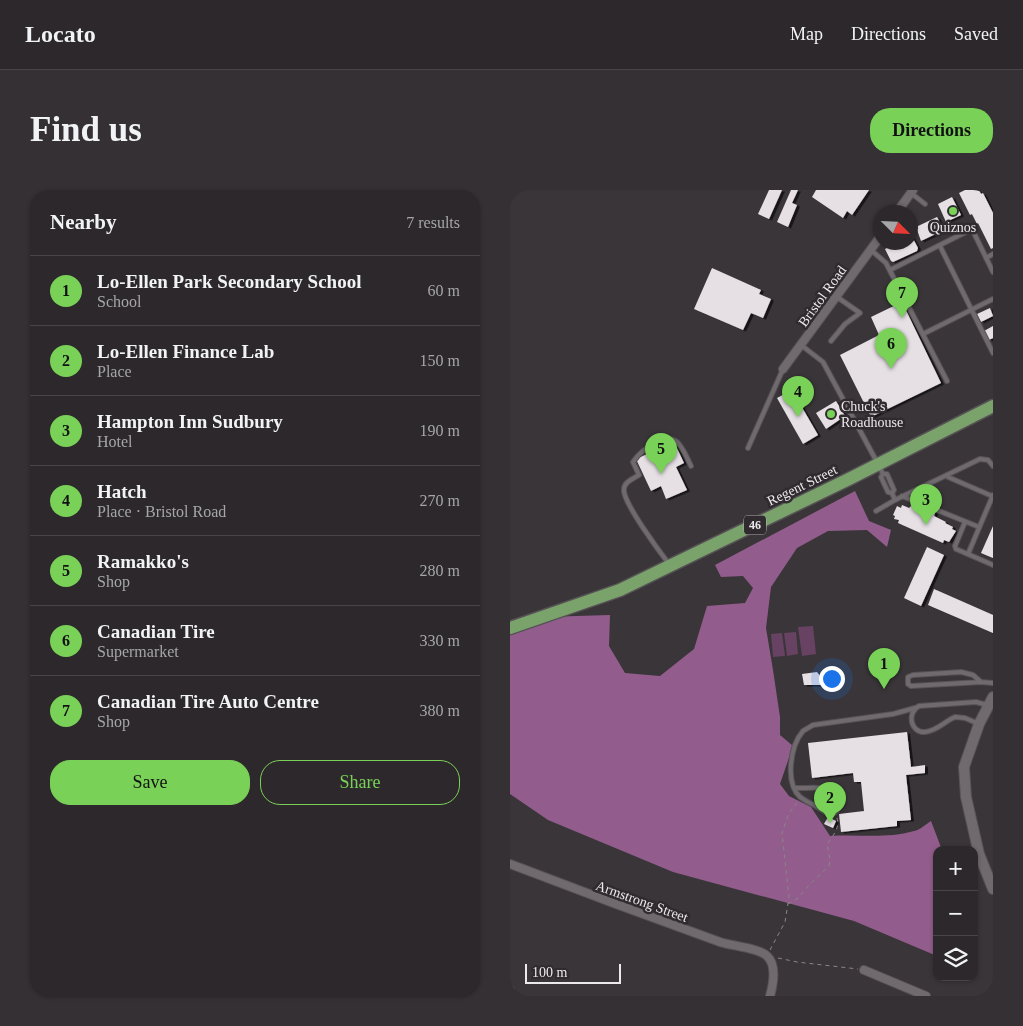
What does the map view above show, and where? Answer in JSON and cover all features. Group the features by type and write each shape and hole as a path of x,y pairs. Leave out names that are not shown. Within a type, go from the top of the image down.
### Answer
{"main road":[{"name":"Regent Street","path":"510,628 620,590 880,469 991,405"}],"street":[{"path":"902,205 912,192"},
{"name":"Bristol Road","path":"783,370 873,247"},
{"path":"991,701 979,724 964,767 966,797 979,854 993,889"},
{"name":"Armstrong Street","path":"510,865 626,909 732,946 756,950 767,956"},
{"path":"767,956 772,965 773,983 770,996"},
{"path":"864,970 926,996"},
{"path":"510,990 512,996"}],"lane":[{"path":"912,192 925,204"},
{"path":"890,270 972,229 993,272"},
{"path":"940,246 993,353"},
{"path":"871,250 886,263 947,382"},
{"path":"986,258 993,254"},
{"path":"831,341 845,324 860,313 837,297"},
{"path":"923,334 993,299"},
{"path":"801,345 823,362 880,469 888,492 892,493 895,500"},
{"path":"748,448 783,370"},
{"path":"670,566 646,532 627,498 624,488 628,481 639,476 633,462 639,453 664,438 671,438 681,445 691,466"},
{"path":"876,511 902,496 980,459 988,460 993,466"},
{"path":"948,474 948,477 993,496 968,554"},
{"path":"902,496 980,528"},
{"path":"965,522 955,546 956,549 993,565"},
{"path":"981,682 973,675 961,672 913,675 908,677 907,680 911,686 993,683"},
{"path":"794,788 821,788 833,791 838,796 840,804 835,813 823,811 800,796 794,788 790,777 797,740 804,731 813,725 893,714 926,705 991,701"},
{"path":"915,708 911,721 914,728 919,731 934,730 955,717 965,718 979,724"}],"path":[{"path":"800,796 789,813 782,834 789,898 785,922 767,956 797,962 864,970"},
{"path":"787,905 798,898 829,866 828,844 836,832 838,821 835,813"}],"shaded area":[{"path":"855,491 869,521 891,530 887,547 867,530 828,531 797,548 771,587 766,628 780,717 780,735 793,746 780,784 789,796 811,807 830,836 893,835 918,829 931,821 940,846 933,846 933,954 854,921 673,872 548,820 510,794 510,628 544,617 610,615 609,646 625,673 660,676 694,649 707,606 745,603 753,588 743,576 721,577 715,565"},
{"path":"813,626 816,654 802,656 798,627"},
{"path":"796,632 798,654 787,656 784,633"},
{"path":"782,633 785,656 773,657 771,634"}],"building":[{"path":"769,190 782,190 769,219 758,214"},
{"path":"791,190 798,190 792,203 797,205 788,227 777,222"},
{"path":"816,190 869,190 852,215 847,211 843,218 812,197"},
{"path":"965,190 979,190 981,194 983,193 993,213 993,248 991,249 978,223 972,214 970,215 959,193"},
{"path":"952,197 961,215 946,222 938,204"},
{"path":"937,217 944,230 921,241 918,226"},
{"path":"886,250 917,250 893,262"},
{"path":"712,268 761,290 759,294 771,299 763,318 751,313 743,330 694,309"},
{"path":"902,302 941,383 871,417 840,355 879,335 871,317"},
{"path":"990,308 993,316 981,322 977,314"},
{"path":"993,326 993,338 989,340 984,331"},
{"path":"792,390 818,435 803,444 777,398"},
{"name":"Chuck's Roadhouse","path":"836,401 845,416 826,429 816,413"},
{"path":"674,442 684,463 676,467 687,490 666,499 661,486 651,491 636,459"},
{"path":"929,501 938,505 934,516 946,522 956,531 949,542 944,540 943,543 898,523 899,520 894,519 895,516 893,515 897,506 901,508 902,505 909,508 911,506 924,512"},
{"path":"993,526 993,558 981,553"},
{"path":"927,547 944,555 921,606 904,598"},
{"path":"934,589 993,615 993,633 928,605"},
{"path":"817,672 820,676 821,685 804,685 802,674"},
{"path":"907,732 911,767 925,765 925,773 906,775 911,820 897,821 897,826 841,832 839,814 864,811 861,782 854,782 853,773 812,778 808,743"},
{"path":"828,817 836,821 833,828 824,824"}],"place":[{"name":"Quiznos","path":"953,211"},
{"name":"Canadian Tire Auto Centre","path":"902,318"},
{"name":"Canadian Tire","path":"891,369"},
{"name":"Chuck's Roadhouse","path":"831,414"},
{"name":"Hatch","path":"798,417"},
{"name":"Ramakko's","path":"661,474"},
{"name":"Hampton Inn Sudbury","path":"926,525"},
{"name":"Lo-Ellen Park Secondary School","path":"884,689"},
{"name":"Lo-Ellen Finance Lab","path":"830,823"}]}
